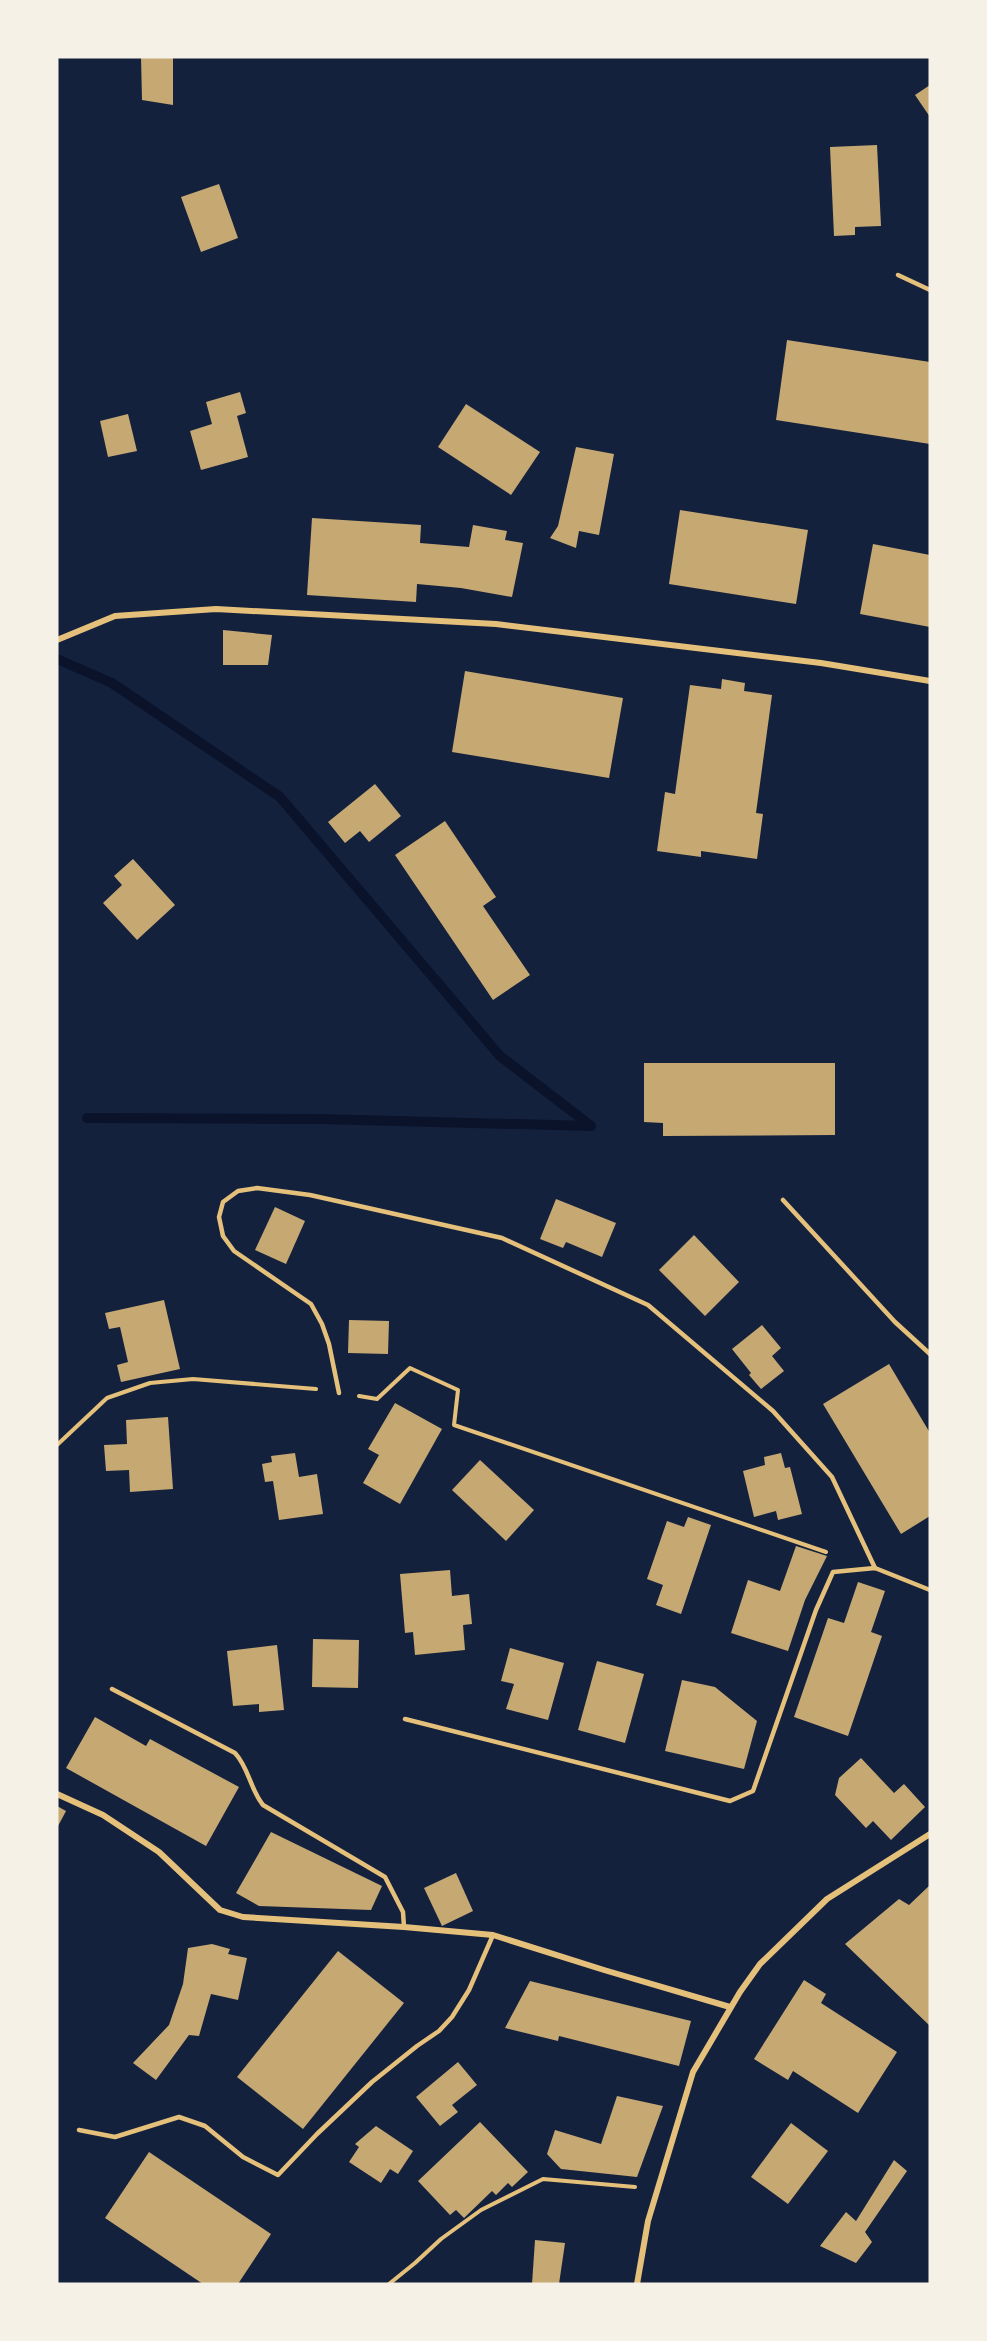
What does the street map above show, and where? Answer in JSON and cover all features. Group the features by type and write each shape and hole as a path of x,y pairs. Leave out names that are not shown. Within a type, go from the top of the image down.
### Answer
{"street":[{"path":"57,640 115,616 216,609 496,624 821,663 930,681"},
{"path":"57,1794 103,1815 159,1852 220,1910 243,1917 493,1935 730,2007"},
{"path":"637,2284 648,2221 693,2072 730,2007 760,1964 826,1899 930,1834"}],"lane":[{"path":"898,275 930,290"},
{"path":"339,1393 329,1344 311,1304 234,1251 224,1236 219,1217 223,1202 238,1191 257,1188 310,1195 502,1238 648,1305 773,1411 832,1477 875,1568"},
{"path":"783,1200 894,1322 930,1354"},
{"path":"405,1719 730,1801 753,1791 816,1610 833,1572 875,1568 930,1590"},
{"path":"112,1689 235,1753 246,1769 251,1786 263,1805 385,1877 403,1912 404,1927"},
{"path":"80,2130 115,2137 179,2117 206,2126 243,2157 278,2175 372,2082 439,2031 452,2017 469,1990 493,1935"}],"path":[{"path":"57,1445 106,1398 150,1383 193,1379 303,1387 377,1399 410,1368 458,1390 454,1425 831,1553"},
{"path":"388,2284 441,2239 481,2210 543,2179 657,2189"}],"building":[{"path":"141,57 173,57 173,105 142,100"},
{"path":"930,85 930,117 915,95"},
{"path":"877,145 881,226 855,227 855,235 834,236 830,147"},
{"path":"219,184 238,238 201,252 181,197"},
{"path":"787,340 930,362 930,444 776,420"},
{"path":"240,392 246,413 237,416 248,457 201,470 190,431 212,424 206,402"},
{"path":"466,404 540,452 511,495 438,447"},
{"path":"128,414 137,451 108,457 100,421"},
{"path":"576,447 614,454 599,535 579,531 576,548 550,538 558,526"},
{"path":"680,510 808,530 796,604 669,584"},
{"path":"312,518 421,525 420,543 469,547 473,525 507,531 505,540 523,543 512,597 461,588 417,584 416,602 307,595"},
{"path":"873,544 930,555 930,627 860,614"},
{"path":"223,630 272,635 268,665 223,665"},
{"path":"465,671 623,698 609,778 452,752"},
{"path":"722,679 745,683 744,691 772,695 756,813 763,814 757,859 701,851 701,857 657,851 665,792 675,794 690,685 721,689"},
{"path":"375,784 401,816 369,842 360,831 345,843 328,822"},
{"path":"445,821 496,897 483,906 530,975 493,1000 395,855"},
{"path":"133,859 175,905 137,940 103,903 122,885 114,876"},
{"path":"644,1063 835,1063 835,1135 663,1136 663,1123 644,1122"},
{"path":"556,1199 616,1223 602,1257 566,1242 563,1248 540,1239"},
{"path":"275,1207 305,1221 286,1264 255,1250"},
{"path":"694,1235 739,1282 705,1316 659,1270"},
{"path":"164,1300 180,1369 121,1382 117,1365 128,1362 120,1327 109,1329 105,1313"},
{"path":"349,1320 389,1321 388,1354 348,1353"},
{"path":"762,1325 781,1348 772,1356 784,1371 761,1389 732,1349"},
{"path":"889,1364 930,1433 930,1516 901,1534 823,1404"},
{"path":"395,1403 442,1429 400,1504 363,1483 379,1455 368,1449"},
{"path":"168,1417 173,1489 130,1492 129,1470 106,1471 104,1445 127,1444 126,1420"},
{"path":"295,1453 299,1477 317,1474 323,1514 279,1520 273,1481 265,1482 262,1464 272,1462 271,1456"},
{"path":"781,1453 785,1468 790,1467 802,1514 778,1520 776,1511 754,1517 743,1471 765,1465 764,1457"},
{"path":"480,1460 534,1510 506,1541 452,1490"},
{"path":"688,1517 711,1525 681,1614 656,1605 663,1585 647,1579 667,1521 684,1527"},
{"path":"796,1546 827,1556 805,1600 788,1651 731,1633 748,1580 780,1591"},
{"path":"450,1570 452,1596 469,1594 472,1624 463,1625 465,1650 415,1655 413,1632 405,1633 400,1574"},
{"path":"858,1582 885,1591 871,1632 882,1636 848,1736 794,1717 828,1618 844,1623"},
{"path":"313,1639 359,1640 358,1688 312,1687"},
{"path":"277,1645 284,1710 259,1712 259,1704 233,1706 227,1651"},
{"path":"510,1648 564,1663 548,1720 506,1709 514,1684 501,1681"},
{"path":"597,1661 644,1674 625,1743 578,1730"},
{"path":"682,1680 715,1687 757,1721 744,1769 665,1751"},
{"path":"95,1717 146,1746 150,1739 239,1787 206,1846 66,1768"},
{"path":"861,1758 894,1793 904,1784 925,1807 891,1840 873,1821 866,1828 835,1795 839,1778"},
{"path":"57,1806 66,1811 57,1828"},
{"path":"271,1832 382,1886 371,1910 259,1906 236,1893"},
{"path":"456,1873 473,1911 442,1926 424,1888"},
{"path":"930,1885 930,2026 845,1944 899,1899 909,1905"},
{"path":"212,1944 230,1949 228,1954 247,1958 238,2000 211,1994 199,2036 189,2035 156,2080 133,2063 169,2025 183,1984 188,1948"},
{"path":"338,1951 404,2003 303,2129 237,2077"},
{"path":"804,1980 826,1994 821,2003 897,2052 858,2113 793,2071 788,2080 754,2059"},
{"path":"530,1981 691,2021 679,2066 559,2036 558,2041 505,2028"},
{"path":"458,2062 477,2085 452,2105 458,2112 440,2126 416,2097"},
{"path":"617,2096 663,2106 637,2177 561,2169 547,2154 555,2130 601,2144"},
{"path":"480,2122 528,2172 512,2187 508,2183 496,2195 492,2191 464,2218 456,2210 450,2215 418,2181"},
{"path":"791,2123 828,2151 788,2204 751,2177"},
{"path":"376,2126 413,2151 398,2174 390,2169 381,2183 349,2162 359,2147 355,2144"},
{"path":"149,2152 271,2234 238,2284 203,2284 105,2218"},
{"path":"894,2160 907,2171 865,2232 872,2242 856,2263 820,2246 846,2212 856,2221"},
{"path":"535,2240 565,2243 559,2284 532,2284"}],"waterway":[{"path":"57,659 112,683 280,797 500,1056 591,1126"},
{"path":"87,1118 320,1119 591,1126"}]}
